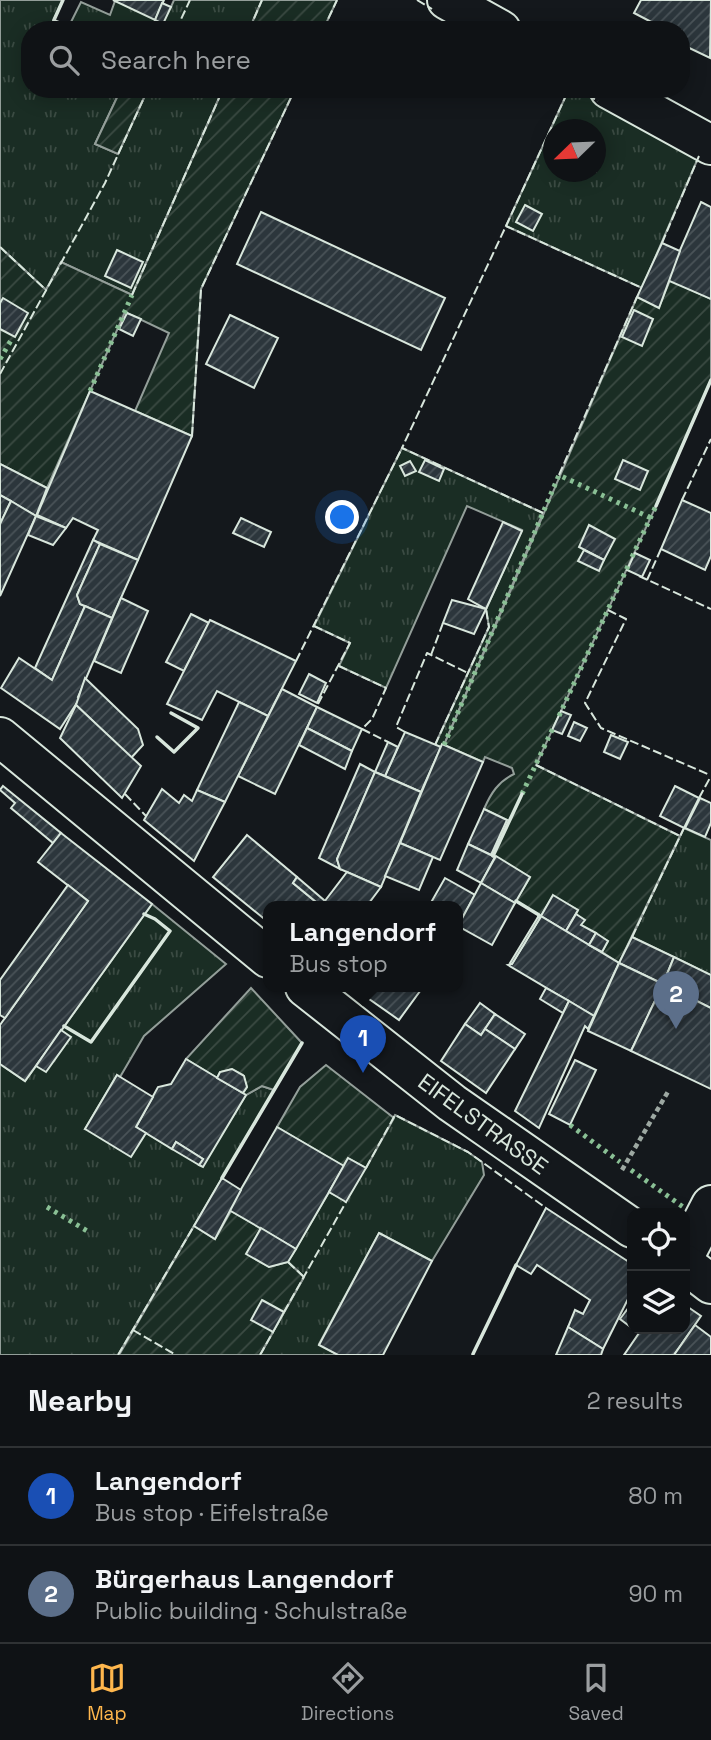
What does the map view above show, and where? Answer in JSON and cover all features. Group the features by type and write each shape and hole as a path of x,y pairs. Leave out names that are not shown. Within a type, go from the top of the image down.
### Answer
{"main road":[{"path":"447,0 485,21"},
{"path":"625,98 711,145"},
{"path":"0,737 263,954"},
{"name":"EIFELSTRASSE","path":"310,992 452,1103 627,1225"},
{"path":"690,1245 711,1205"},
{"path":"690,1268 711,1283"}],"path":[{"path":"600,1207 668,1090"}],"green space":[{"path":"0,0 63,0 53,21 21,21 21,98 117,98 95,144 118,154 144,98 219,98 132,295 61,262 46,290 0,247"},
{"path":"174,0 262,0 253,21 72,21 81,2 110,15 115,1 171,7"},
{"path":"262,0 337,0 327,21 253,21"},
{"path":"117,98 144,98 118,154 95,144"},
{"path":"219,98 291,98 201,289 192,436 135,411 169,333 125,312 47,488 0,464 0,247 46,290 61,262 132,295"},
{"path":"565,98 593,98 699,156 642,288 506,226 543,146 543,182 606,182 606,119 555,119"},
{"path":"670,280 711,299 711,380 536,765 680,836 619,963 602,952 608,941 581,925 576,914 578,910 553,896 541,916 516,901 530,877 491,855 507,820 484,809 496,788 514,774 512,768 485,757 483,762 444,745 637,297 659,307"},
{"path":"402,448 543,513 441,747 435,745 489,627 486,609 522,530 467,506 386,688 339,666 350,643 314,626"},
{"path":"684,828 711,840 711,975 632,937"},
{"path":"152,904 226,964 144,1036 85,1129 146,1133 202,1166 246,1095 262,1086 274,1090 118,1355 0,1355 0,1064 25,1081"},
{"path":"251,988 302,1043 274,1090 262,1086 246,1095 243,1093 247,1087 243,1075 232,1069 220,1072 217,1078 186,1059"},
{"path":"326,1065 394,1118 366,1168 348,1158 343,1166 277,1127 300,1087"},
{"path":"395,1115 468,1152 482,1162 484,1175 432,1261 379,1233 319,1344 338,1355 260,1355 304,1277 288,1262 329,1192 346,1201"},
{"path":"231,1211 261,1228 247,1254 269,1267 288,1262 304,1277 260,1355 119,1355 194,1226 215,1239"}],"building":[{"path":"113,0 164,0 155,20"},
{"path":"641,0 711,0 710,58 690,48 690,21 649,21 634,13"},
{"path":"162,3 171,7 164,21 155,20"},
{"path":"701,202 711,207 711,299 667,280"},
{"path":"525,205 542,214 533,231 516,222"},
{"path":"261,212 445,298 421,350 237,264"},
{"path":"662,243 680,251 659,308 637,297"},
{"path":"117,250 143,262 131,288 105,276"},
{"path":"3,298 28,313 15,337 0,329 0,303"},
{"path":"634,310 653,319 642,346 622,337"},
{"path":"127,313 141,319 133,336 119,329"},
{"path":"230,315 278,338 254,388 206,364"},
{"path":"90,391 192,436 138,560 93,540 98,530 73,518 66,528 37,515"},
{"path":"425,460 444,469 439,481 419,472"},
{"path":"623,460 648,471 640,490 615,479"},
{"path":"410,461 416,471 405,476 400,466"},
{"path":"0,464 47,488 36,516 0,495"},
{"path":"0,495 11,501 0,524"},
{"path":"682,500 711,513 711,556 705,570 661,549"},
{"path":"11,501 36,516 0,596 0,524"},
{"path":"36,516 66,528 53,545 28,535"},
{"path":"241,518 271,532 264,547 233,533"},
{"path":"503,522 522,531 486,609 468,599"},
{"path":"589,525 615,539 604,560 579,547"},
{"path":"93,540 100,544 77,595 80,604 85,606 52,680 35,668"},
{"path":"100,544 138,560 112,618 80,604 77,595"},
{"path":"584,550 604,560 599,571 578,561"},
{"path":"635,553 650,560 642,577 627,570"},
{"path":"121,598 148,611 121,673 94,661"},
{"path":"452,600 486,609 474,634 443,623"},
{"path":"85,606 112,618 78,697 80,698 60,729 1,688 19,658 52,680"},
{"path":"191,614 209,623 184,671 166,662"},
{"path":"210,620 296,661 268,716 217,691 202,720 167,704"},
{"path":"309,674 326,683 317,703 299,694"},
{"path":"85,678 138,729 143,745 131,758 76,705"},
{"path":"282,689 317,707 275,794 238,776"},
{"path":"239,702 268,716 225,802 197,790"},
{"path":"76,705 141,766 122,798 60,738"},
{"path":"317,707 362,729 352,751 307,728"},
{"path":"561,711 571,715 562,734 552,730"},
{"path":"574,722 587,728 580,741 568,736"},
{"path":"307,728 352,751 345,769 299,745"},
{"path":"405,732 441,747 421,792 385,776"},
{"path":"611,735 628,742 620,759 604,752"},
{"path":"388,742 398,747 385,776 375,772"},
{"path":"442,744 483,762 440,860 400,843"},
{"path":"360,764 375,772 337,859 340,869 319,858"},
{"path":"375,772 421,792 381,887 340,869 337,859"},
{"path":"3,786 61,833 53,843 11,808 15,803 0,790"},
{"path":"675,786 699,798 684,828 660,816"},
{"path":"162,789 179,803 184,795 192,801 197,790 225,802 194,861 144,820"},
{"path":"700,798 711,803 711,823 705,837 685,828"},
{"path":"484,809 507,820 491,855 468,844"},
{"path":"61,833 152,904 25,1081 0,1064 0,1025 88,901 38,862"},
{"path":"247,835 297,877 293,883 315,901 263,901 263,918 213,877"},
{"path":"400,843 433,857 419,890 385,876"},
{"path":"468,844 495,857 481,883 457,870"},
{"path":"496,856 530,877 515,903 481,883"},
{"path":"347,872 381,887 370,901 325,901"},
{"path":"297,877 325,901 315,901 293,883"},
{"path":"445,878 475,895 463,917 463,901 432,901"},
{"path":"481,883 515,903 492,945 463,929 463,917"},
{"path":"68,885 88,901 5,1018 0,1015 0,980"},
{"path":"553,895 578,910 566,931 541,916"},
{"path":"576,914 585,920 581,925 596,933 589,945 566,931"},
{"path":"539,915 619,963 594,1016 508,965 512,964 540,918"},
{"path":"538,917 540,918 512,964 510,963"},
{"path":"596,933 608,941 602,952 589,945"},
{"path":"632,937 674,957 663,984 619,963"},
{"path":"674,957 711,975 711,1008 663,984"},
{"path":"619,963 663,984 631,1051 588,1031"},
{"path":"663,984 711,1008 711,1089 631,1051"},
{"path":"546,988 569,1001 563,1013 540,999"},
{"path":"359,992 419,992 399,1020"},
{"path":"569,1001 594,1016 588,1029 585,1026 539,1128 515,1111"},
{"path":"480,1003 495,1014 481,1035 465,1024"},
{"path":"495,1014 525,1034 515,1049 485,1029"},
{"path":"465,1024 481,1035 485,1029 515,1049 486,1093 441,1061"},
{"path":"61,1030 71,1037 46,1072 36,1066"},
{"path":"186,1059 246,1095 203,1167 199,1165 203,1159 176,1142 172,1149 136,1127 158,1087 171,1084"},
{"path":"575,1060 596,1070 570,1125 549,1114"},
{"path":"232,1069 244,1076 247,1087 243,1093 217,1078 220,1072"},
{"path":"117,1075 153,1097 136,1127 146,1133 131,1157 85,1129"},
{"path":"277,1127 344,1166 296,1249 229,1210"},
{"path":"176,1142 203,1159 199,1165 172,1149"},
{"path":"348,1158 366,1168 346,1202 329,1192"},
{"path":"222,1178 241,1190 215,1239 194,1226"},
{"path":"546,1208 627,1261 627,1301 603,1349 568,1327 575,1310 583,1314 590,1300 537,1265 531,1274 516,1265"},
{"path":"261,1228 296,1249 288,1262 269,1267 246,1254"},
{"path":"379,1233 432,1261 383,1355 338,1355 319,1345"},
{"path":"262,1300 284,1312 273,1332 251,1320"},
{"path":"690,1308 701,1316 690,1332"},
{"path":"627,1310 627,1324 620,1319"},
{"path":"695,1325 711,1337 711,1355 674,1355"},
{"path":"568,1327 603,1349 601,1355 556,1355"},
{"path":"638,1334 689,1334 674,1355 624,1355"}],"hedge":[{"path":"90,391 132,295"},
{"path":"0,359 13,337"},
{"path":"444,745 559,475 651,518"},
{"path":"632,557 656,506"},
{"path":"559,716 628,566"},
{"path":"522,794 553,728"},
{"path":"570,1125 620,1162"},
{"path":"631,1170 685,1208"},
{"path":"47,1207 89,1232"}],"fence":[{"path":"180,21 190,0"},
{"path":"253,21 262,0"},
{"path":"327,21 337,0"},
{"path":"417,0 432,9"},
{"path":"0,374 105,183 144,98"},
{"path":"132,295 219,98"},
{"path":"192,436 201,289 291,98"},
{"path":"506,226 565,98"},
{"path":"592,98 598,101"},
{"path":"662,243 699,156"},
{"path":"543,513 402,448 506,226 642,288"},
{"path":"0,247 46,290"},
{"path":"559,475 637,297"},
{"path":"682,500 711,439"},
{"path":"296,661 402,448"},
{"path":"647,580 661,549"},
{"path":"639,576 711,609"},
{"path":"435,745 489,627 486,609"},
{"path":"608,610 626,619 585,703 601,728 710,775"},
{"path":"431,655 443,623"},
{"path":"314,626 350,643 318,704"},
{"path":"405,732 396,727 427,653 468,673"},
{"path":"339,666 386,688 372,719 362,729 388,742"},
{"path":"536,765 680,836"},
{"path":"699,798 711,776"},
{"path":"125,794 146,816"},
{"path":"632,937 684,828"},
{"path":"366,1168 395,1115 468,1152 546,1208"},
{"path":"284,1312 346,1202"},
{"path":"118,1355 194,1226"},
{"path":"288,1262 304,1277"},
{"path":"133,1330 176,1355"},
{"path":"260,1355 273,1332"}],"wall":[{"path":"54,20 63,0"},
{"path":"656,506 711,380"},
{"path":"157,737 174,752 198,728 171,713"},
{"path":"493,856 522,794"},
{"path":"516,901 539,915"},
{"path":"64,1026 91,1042 170,931 144,914"},
{"path":"222,1178 302,1043"},
{"path":"473,1354 516,1265"}],"place":[{"name":"Bürgerhaus Langendorf","path":"676,1029"},
{"name":"Langendorf","path":"363,1073"}]}
